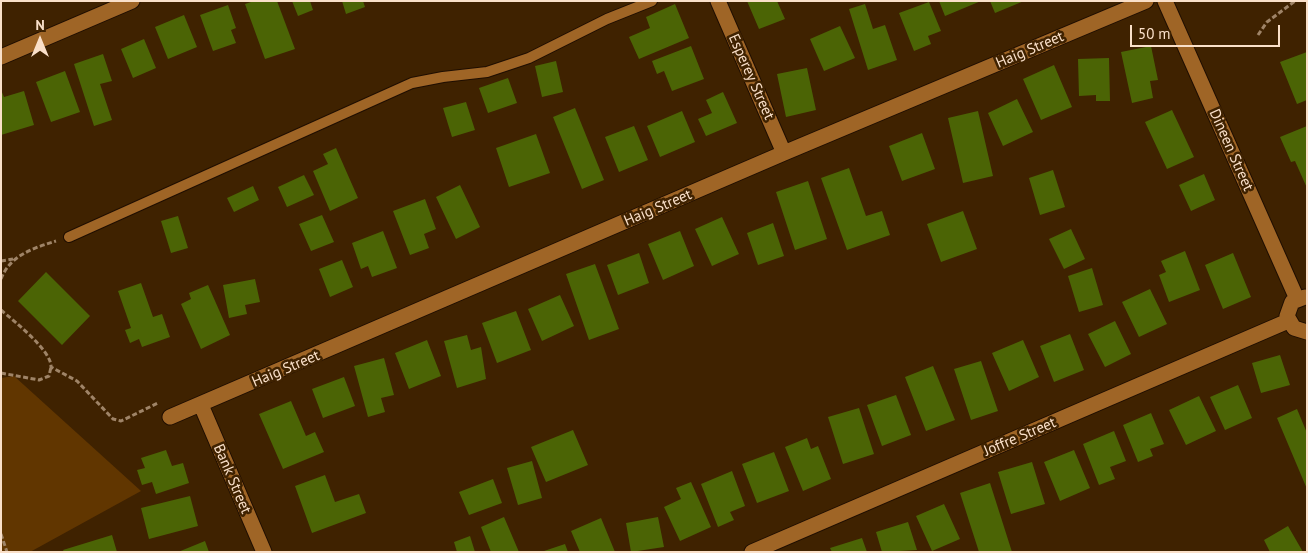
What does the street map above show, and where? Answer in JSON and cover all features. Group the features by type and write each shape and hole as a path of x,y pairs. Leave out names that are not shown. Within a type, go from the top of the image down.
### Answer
{"street":[{"name":"Esperey Street","path":"718,1 784,153"},
{"name":"Haig Street","path":"170,417 200,406 784,153 1146,1"},
{"name":"Dineen Street","path":"1166,1 1302,298"},
{"path":"1,57 124,3"},
{"path":"1302,298 1289,306 1288,321 1298,331 1307,332"},
{"name":"Joffre Street","path":"752,552 1288,321"},
{"name":"Bank Street","path":"200,406 264,552"}],"lane":[{"path":"69,237 412,83 487,72 528,58 607,19 652,1"}],"path":[{"path":"1258,35 1267,22 1295,1"},
{"path":"1,279 9,263 33,249 69,237"},
{"path":"1,261 16,259"},
{"path":"1,310 43,349 52,362 50,376 39,380 1,373"},
{"path":"52,367 77,381 97,400 113,420 121,421 163,401"},
{"path":"1,534 6,552"}],"shaded area":[{"path":"14,376 141,491 30,552 1,552 1,378"}],"building":[{"path":"254,1 277,1 295,49 265,59 245,4"},
{"path":"292,1 310,1 313,10 298,16"},
{"path":"342,1 363,1 365,7 346,14"},
{"path":"747,1 777,1 785,19 759,29"},
{"path":"939,1 981,1 945,16"},
{"path":"990,1 1024,1 995,13"},
{"path":"929,2 941,31 928,36 931,44 914,51 899,13"},
{"path":"675,4 689,38 639,59 629,37 650,28 646,17"},
{"path":"865,4 873,29 885,25 897,60 868,70 849,9"},
{"path":"228,5 236,28 231,30 236,43 213,51 200,15"},
{"path":"184,15 197,47 168,59 155,27"},
{"path":"840,26 855,58 824,71 810,39"},
{"path":"144,39 156,68 133,78 121,49"},
{"path":"691,46 704,79 672,91 664,71 657,74 652,61"},
{"path":"1151,46 1158,80 1150,81 1153,98 1132,103 1121,52"},
{"path":"1307,52 1307,100 1297,104 1280,62"},
{"path":"103,54 112,81 100,84 112,120 94,126 74,64"},
{"path":"1109,58 1110,101 1096,101 1096,95 1079,96 1078,59"},
{"path":"556,61 563,92 542,97 535,66"},
{"path":"1054,65 1072,107 1041,120 1023,79"},
{"path":"807,68 816,110 786,117 777,74"},
{"path":"65,71 80,112 51,122 36,82"},
{"path":"508,78 517,103 488,113 479,88"},
{"path":"1,90 4,97 24,91 34,125 1,135"},
{"path":"723,92 737,123 706,136 698,119 712,113 706,100"},
{"path":"1017,99 1033,132 1003,146 988,113"},
{"path":"466,102 475,130 452,137 443,108"},
{"path":"575,108 604,180 582,189 553,117"},
{"path":"1172,110 1194,157 1167,169 1145,122"},
{"path":"682,111 695,142 660,157 647,126"},
{"path":"978,111 993,176 963,183 948,118"},
{"path":"634,126 648,160 619,172 605,137"},
{"path":"1307,126 1307,188 1295,161 1291,162 1280,137"},
{"path":"922,133 935,169 902,181 889,146"},
{"path":"536,134 550,173 509,187 496,148"},
{"path":"336,148 358,198 330,211 313,171 328,164 323,154"},
{"path":"849,168 866,216 882,211 890,235 847,250 821,178"},
{"path":"1053,170 1065,207 1040,215 1029,178"},
{"path":"1204,174 1215,200 1191,211 1179,185"},
{"path":"304,175 314,195 287,207 278,187"},
{"path":"808,181 827,239 795,250 776,192"},
{"path":"460,185 480,227 456,239 436,197"},
{"path":"253,186 259,200 234,212 227,198"},
{"path":"425,199 436,229 424,234 429,248 410,255 393,211"},
{"path":"963,211 977,249 941,262 927,224"},
{"path":"322,215 334,242 311,251 299,224"},
{"path":"178,216 188,248 171,253 161,221"},
{"path":"722,217 739,254 712,266 695,229"},
{"path":"773,223 784,256 758,265 747,233"},
{"path":"1071,229 1085,259 1064,269 1049,239"},
{"path":"383,231 397,268 372,277 368,266 361,269 352,243"},
{"path":"680,231 694,266 663,280 648,244"},
{"path":"1185,251 1200,290 1169,302 1159,275 1166,272 1161,261"},
{"path":"639,253 649,283 618,295 607,265"},
{"path":"1233,253 1251,297 1223,309 1205,265"},
{"path":"342,260 353,287 330,297 319,269"},
{"path":"595,264 619,329 589,340 566,274"},
{"path":"1092,268 1103,305 1079,312 1068,276"},
{"path":"46,272 90,316 62,345 18,301"},
{"path":"255,279 260,302 245,305 247,314 229,318 223,285"},
{"path":"141,283 153,317 162,314 170,337 142,347 139,339 130,343 125,330 131,328 118,291"},
{"path":"208,285 230,335 201,349 181,304 191,299 189,293"},
{"path":"1150,289 1167,324 1139,337 1122,302"},
{"path":"560,295 574,326 542,341 528,309"},
{"path":"516,311 531,350 497,363 482,323"},
{"path":"1115,321 1131,354 1105,367 1088,334"},
{"path":"1070,334 1084,370 1054,382 1040,346"},
{"path":"467,335 471,350 481,347 486,379 457,388 444,341"},
{"path":"427,340 441,376 409,389 395,353"},
{"path":"1023,340 1039,377 1009,391 992,353"},
{"path":"1280,355 1290,385 1261,393 1252,363"},
{"path":"384,358 394,395 381,398 385,412 368,417 354,366"},
{"path":"981,361 998,411 971,420 954,369"},
{"path":"933,366 955,420 926,431 905,377"},
{"path":"344,377 355,406 323,418 312,389"},
{"path":"1238,385 1252,418 1225,430 1210,397"},
{"path":"896,395 911,435 882,446 867,405"},
{"path":"1199,396 1216,431 1186,445 1169,410"},
{"path":"291,401 306,436 315,432 324,452 283,469 259,414"},
{"path":"859,408 874,454 843,464 828,417"},
{"path":"1297,409 1307,433 1307,489 1277,418"},
{"path":"1151,413 1164,444 1150,449 1153,456 1138,462 1123,425"},
{"path":"573,430 588,465 546,482 531,447"},
{"path":"1114,431 1126,461 1110,467 1115,479 1099,485 1083,444"},
{"path":"807,438 811,449 818,446 831,479 803,491 785,447"},
{"path":"166,450 172,466 183,463 189,483 156,494 152,482 142,485 137,470 145,468 141,458"},
{"path":"1074,450 1090,488 1060,501 1044,462"},
{"path":"774,452 789,491 757,503 742,464"},
{"path":"532,461 542,498 518,505 507,468"},
{"path":"1032,462 1045,504 1011,514 998,472"},
{"path":"732,471 745,506 730,512 734,520 718,527 701,484"},
{"path":"325,475 335,502 359,494 366,513 312,533 295,486"},
{"path":"493,479 502,503 469,515 459,492"},
{"path":"691,482 711,527 680,541 664,507 681,499 676,488"},
{"path":"990,483 1012,552 979,552 960,493"},
{"path":"190,496 198,526 149,539 141,508"},
{"path":"944,504 960,539 932,551 916,516"},
{"path":"504,517 519,552 491,552 481,527"},
{"path":"658,517 664,547 631,552 626,523"},
{"path":"601,518 615,552 580,552 571,531"},
{"path":"908,522 917,550 882,552 876,532"},
{"path":"1288,526 1303,552 1270,552 1264,540"},
{"path":"112,535 117,552 64,552 63,550"},
{"path":"470,536 475,552 457,552 454,542"},
{"path":"862,538 867,552 832,552 830,548"},
{"path":"205,541 209,552 178,552"},
{"path":"565,544 568,552 544,552 544,551"}]}
